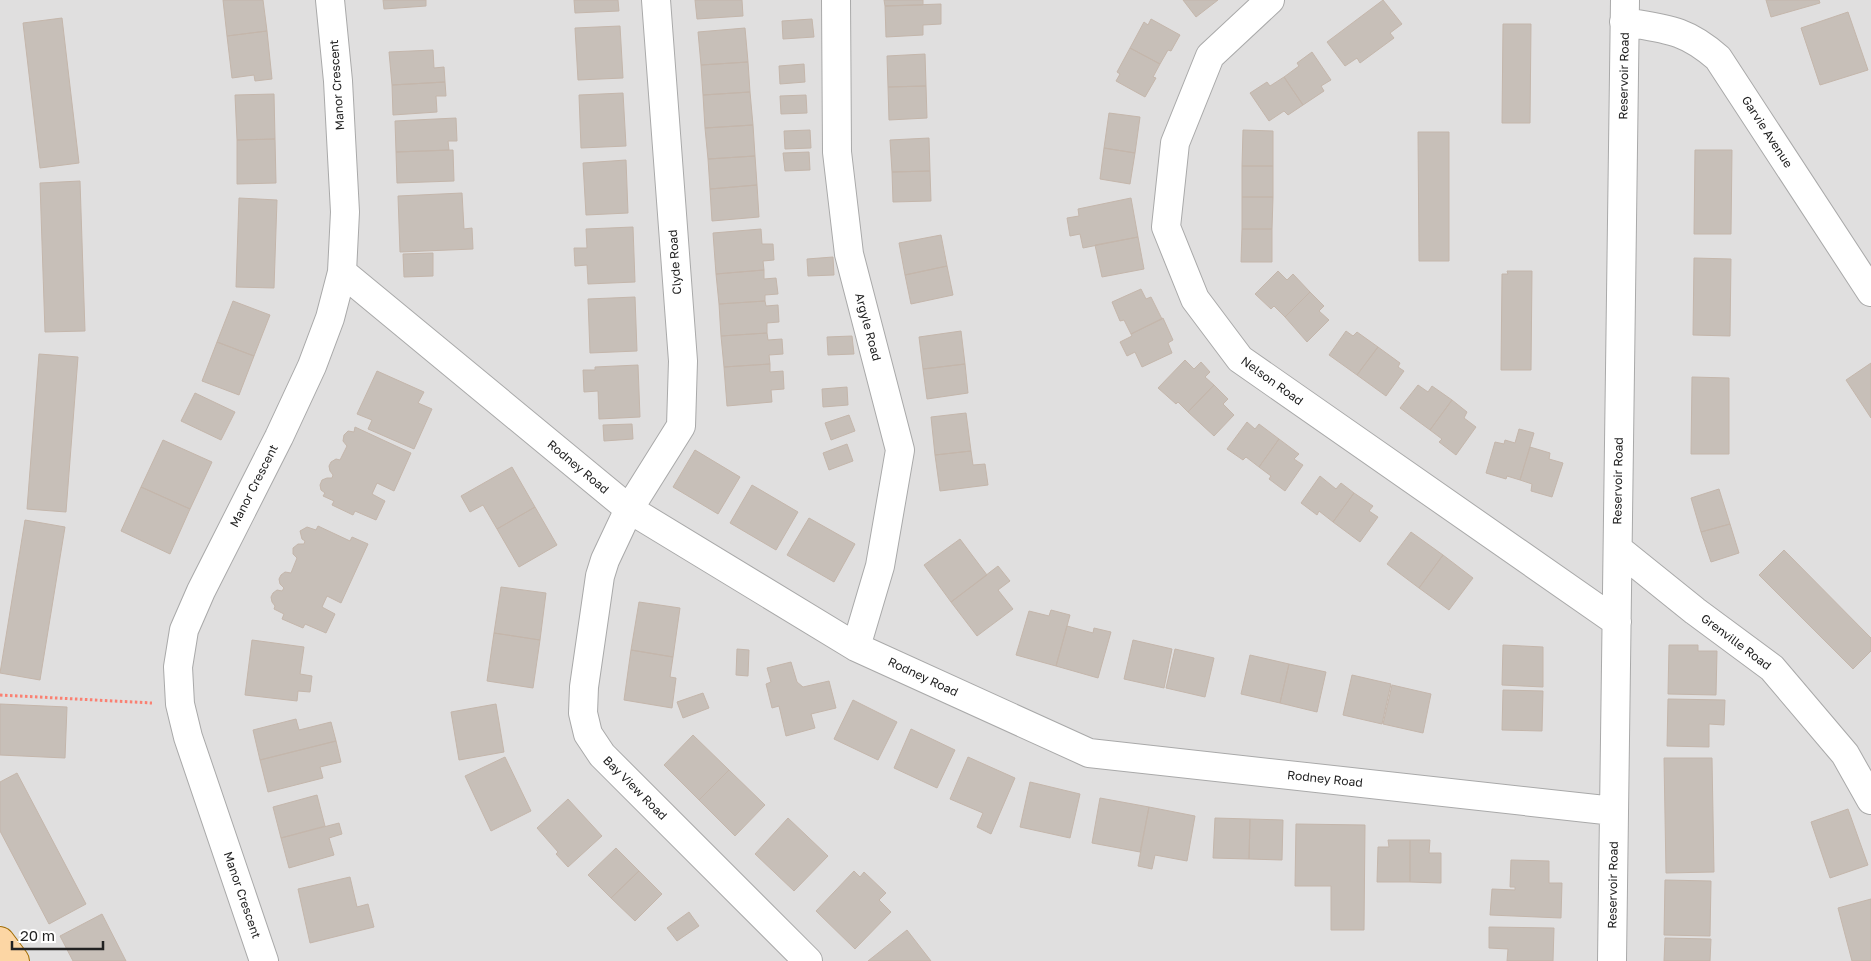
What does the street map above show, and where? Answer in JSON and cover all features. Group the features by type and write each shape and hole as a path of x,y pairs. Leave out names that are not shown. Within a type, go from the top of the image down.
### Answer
{"main road":[{"path":"0,941 15,961"},
{"path":"0,954 3,961"}],"street":[{"name":"Manor Crescent","path":"264,961 188,737 180,704 178,666 184,630 201,591 312,366 330,318 342,272 345,212 338,82 330,0"},
{"name":"Clyde Road","path":"630,509 681,426 683,361 656,0"},
{"name":"Argyle Road","path":"836,0 837,152 849,254 900,450 880,566 856,647"},
{"name":"Nelson Road","path":"1270,0 1210,56 1175,143 1166,228 1195,299 1240,359 1617,622"},
{"name":"Reservoir Road","path":"1612,961 1625,11"},
{"name":"Garvie Avenue","path":"1625,11 1702,45 1718,58 1871,292"},
{"name":"Rodney Road","path":"342,272 630,509 856,647 1089,753 1614,811"},
{"name":"Bay View Road","path":"630,509 605,560 600,576 584,687 583,713 588,734 602,755 808,961"},
{"name":"Grenville Road","path":"1618,549 1695,612 1772,668 1845,754 1871,800"}],"path":[{"path":"0,695 180,704"}],"shaded area":[{"path":"0,0 1871,0 1871,961 19,961 0,924"}],"building":[{"path":"223,0 263,0 267,31 227,36"},
{"path":"383,0 426,0 426,6 384,9"},
{"path":"574,0 618,0 619,11 575,13"},
{"path":"695,0 742,0 743,16 697,19"},
{"path":"884,0 923,0 923,5 885,6"},
{"path":"1183,0 1218,0 1196,17"},
{"path":"1383,0 1402,24 1390,33 1394,38 1360,63 1357,58 1345,66 1327,42"},
{"path":"1766,0 1819,0 1820,3 1771,17"},
{"path":"941,4 941,24 923,25 923,35 886,37 885,6"},
{"path":"1848,12 1868,70 1820,85 1801,28"},
{"path":"62,18 79,163 40,168 23,23"},
{"path":"812,19 814,37 783,39 782,21"},
{"path":"1151,19 1180,35 1171,51 1168,50 1160,64 1130,48 1144,22 1148,25"},
{"path":"1503,24 1531,24 1530,123 1502,123"},
{"path":"620,26 623,78 578,80 575,28"},
{"path":"745,28 748,62 701,65 698,32"},
{"path":"267,31 272,79 255,81 254,75 232,78 227,36"},
{"path":"1130,48 1160,64 1153,77 1156,78 1145,97 1116,81 1120,74 1117,72"},
{"path":"433,50 434,68 444,67 445,82 392,85 389,52"},
{"path":"1312,52 1331,80 1321,86 1324,91 1303,105 1284,77 1299,66 1297,63"},
{"path":"925,54 926,86 888,87 887,56"},
{"path":"748,62 750,92 703,95 701,65"},
{"path":"804,64 805,82 780,84 779,66"},
{"path":"1284,77 1303,105 1288,115 1284,111 1269,121 1250,93 1267,82 1270,86"},
{"path":"445,82 446,96 436,96 437,112 393,115 392,85"},
{"path":"926,86 927,118 889,120 888,87"},
{"path":"750,92 753,125 705,128 703,95"},
{"path":"623,93 626,146 581,148 579,95"},
{"path":"274,94 275,139 237,140 235,95"},
{"path":"806,95 807,113 781,114 780,96"},
{"path":"1109,113 1140,117 1135,153 1104,148"},
{"path":"456,118 457,141 448,141 449,150 396,152 395,121"},
{"path":"753,125 755,156 708,159 705,128"},
{"path":"810,130 811,148 785,149 784,131"},
{"path":"1243,130 1273,131 1273,166 1242,166"},
{"path":"1418,132 1449,132 1449,261 1419,261"},
{"path":"929,138 930,171 892,172 890,140"},
{"path":"275,139 276,183 237,184 237,140"},
{"path":"1104,148 1135,153 1130,184 1100,179"},
{"path":"453,150 454,181 397,183 396,152"},
{"path":"1695,150 1732,150 1731,234 1694,234"},
{"path":"809,152 810,170 785,171 783,153"},
{"path":"755,156 757,185 710,189 708,159"},
{"path":"626,160 628,213 586,215 583,163"},
{"path":"1242,166 1273,166 1273,197 1242,197"},
{"path":"930,171 931,201 893,202 892,172"},
{"path":"80,181 85,331 45,332 40,183"},
{"path":"757,185 759,217 712,221 710,189"},
{"path":"462,193 464,229 472,228 473,249 400,252 398,196"},
{"path":"1242,197 1273,197 1272,229 1242,229"},
{"path":"239,198 277,200 274,288 236,287"},
{"path":"1131,198 1138,237 1083,248 1080,234 1070,236 1067,218 1079,216 1078,209"},
{"path":"633,227 635,282 588,284 587,265 575,266 574,248 587,248 586,229"},
{"path":"761,229 762,244 773,244 774,260 763,261 764,270 716,274 713,233"},
{"path":"1242,229 1272,229 1272,262 1241,262"},
{"path":"941,235 947,266 905,275 899,243"},
{"path":"1138,237 1144,269 1102,277 1095,245"},
{"path":"433,253 433,276 404,277 403,254"},
{"path":"833,257 834,275 808,276 807,259"},
{"path":"1694,258 1731,259 1730,336 1693,335"},
{"path":"947,266 953,295 911,304 905,275"},
{"path":"764,270 764,279 776,278 778,294 765,295 765,301 719,304 716,274"},
{"path":"1278,271 1287,280 1293,274 1310,292 1285,317 1274,306 1271,309 1255,294"},
{"path":"1507,271 1532,271 1531,370 1501,370 1502,274 1508,274"},
{"path":"1141,289 1146,299 1151,297 1162,319 1131,334 1124,320 1120,321 1112,302"},
{"path":"1310,292 1324,306 1319,311 1329,320 1307,342 1285,317"},
{"path":"635,297 637,351 590,353 588,299"},
{"path":"233,301 270,315 254,356 217,342"},
{"path":"765,301 766,306 778,305 779,322 767,323 767,333 721,336 719,304"},
{"path":"1163,318 1173,340 1168,343 1172,353 1142,367 1135,352 1127,356 1120,342 1132,336 1131,334"},
{"path":"961,331 965,364 923,369 919,337"},
{"path":"1346,331 1353,336 1357,332 1378,347 1357,375 1329,355"},
{"path":"767,333 768,340 782,339 783,354 769,355 770,364 724,367 721,336"},
{"path":"852,336 854,354 828,355 827,337"},
{"path":"217,342 254,356 239,395 202,381"},
{"path":"1378,347 1400,363 1398,367 1404,371 1386,396 1357,375"},
{"path":"39,354 78,357 66,512 27,509"},
{"path":"1185,360 1194,369 1201,362 1210,372 1205,377 1214,385 1188,412 1178,402 1176,404 1158,388"},
{"path":"1871,363 1871,418 1846,380"},
{"path":"770,364 770,372 783,371 784,389 771,390 772,402 727,406 724,367"},
{"path":"965,364 968,393 927,399 923,369"},
{"path":"638,365 640,417 599,419 598,391 584,392 583,370 595,370 595,367"},
{"path":"377,371 424,392 418,403 432,409 414,449 368,429 372,420 357,414"},
{"path":"1692,377 1729,378 1729,454 1691,454"},
{"path":"1214,385 1228,399 1223,404 1234,415 1214,436 1188,412"},
{"path":"1418,385 1428,392 1432,386 1452,400 1430,430 1400,408"},
{"path":"847,387 848,405 823,407 822,389"},
{"path":"195,393 235,412 221,440 181,421"},
{"path":"1452,400 1467,412 1464,418 1476,427 1456,455 1439,442 1442,439 1430,430"},
{"path":"966,413 971,451 935,455 931,417"},
{"path":"849,415 855,431 831,440 825,423"},
{"path":"1247,422 1255,429 1259,424 1279,439 1259,467 1246,457 1243,460 1227,449"},
{"path":"632,424 633,439 604,441 603,425"},
{"path":"355,427 411,453 394,491 377,483 372,494 385,501 376,520 355,511 353,515 332,505 334,501 323,496 325,493 321,490 322,480 332,478 333,475 329,466 331,462 336,459 340,460 347,446 343,441 344,435 348,431 354,432"},
{"path":"1519,429 1534,433 1520,480 1507,476 1506,479 1486,473 1495,442 1504,444 1505,440 1515,443"},
{"path":"1279,439 1299,454 1294,459 1303,465 1285,491 1269,479 1271,476 1259,467"},
{"path":"163,440 212,462 190,509 141,487"},
{"path":"847,444 853,461 829,470 823,453"},
{"path":"1530,447 1550,453 1549,459 1563,463 1552,497 1531,491 1532,484 1520,480"},
{"path":"695,450 740,477 718,514 673,487"},
{"path":"971,451 973,465 985,464 988,485 940,491 935,455"},
{"path":"512,467 535,507 497,529 483,505 470,512 461,496"},
{"path":"1320,476 1336,489 1341,483 1354,493 1333,522 1319,511 1317,515 1301,503"},
{"path":"752,485 798,512 776,550 730,523"},
{"path":"141,487 190,509 170,554 121,531"},
{"path":"1719,489 1730,524 1701,532 1691,498"},
{"path":"1354,493 1373,506 1369,511 1378,517 1360,542 1333,522"},
{"path":"535,507 557,545 519,567 497,529"},
{"path":"809,518 855,544 834,582 787,555"},
{"path":"25,520 65,527 40,680 0,673"},
{"path":"1730,524 1739,553 1711,562 1701,532"},
{"path":"318,526 350,541 352,537 368,544 341,603 327,596 322,607 335,614 326,633 305,624 303,628 282,619 284,614 274,609 275,606 271,597 277,590 282,591 284,588 280,584 279,579 281,575 285,572 291,573 297,558 293,554 293,548 298,544 304,544 305,541 302,539 300,531 307,527 316,530"},
{"path":"1411,532 1443,555 1419,588 1387,564"},
{"path":"960,539 987,575 951,602 924,565"},
{"path":"1784,550 1871,638 1871,651 1853,669 1759,575"},
{"path":"1443,555 1473,578 1449,610 1419,588"},
{"path":"998,566 1010,581 998,590 1013,609 977,636 951,602"},
{"path":"501,587 546,593 540,640 494,633"},
{"path":"639,602 680,608 673,657 631,650"},
{"path":"1051,610 1070,615 1056,666 1016,655 1029,611 1049,616"},
{"path":"1067,626 1093,633 1094,628 1111,632 1098,678 1056,666"},
{"path":"494,633 540,640 533,688 487,681"},
{"path":"252,640 304,647 300,674 312,676 310,692 298,691 297,701 245,695"},
{"path":"1133,640 1172,649 1164,688 1124,679"},
{"path":"1503,645 1543,647 1543,687 1502,685"},
{"path":"1669,645 1698,645 1698,651 1717,651 1716,695 1668,694"},
{"path":"737,649 749,650 748,676 736,675"},
{"path":"1175,649 1214,658 1205,697 1166,688"},
{"path":"631,650 673,657 670,677 676,678 672,708 624,700"},
{"path":"1250,655 1289,664 1280,703 1241,694"},
{"path":"791,662 797,682 803,687 829,681 836,708 811,714 815,728 786,736 779,706 772,708 766,684 771,682 767,668"},
{"path":"1289,664 1326,672 1317,712 1280,703"},
{"path":"1352,675 1391,684 1382,724 1343,715"},
{"path":"1392,685 1431,694 1423,733 1383,724"},
{"path":"1503,690 1543,691 1542,731 1502,730"},
{"path":"703,693 709,708 683,718 677,702"},
{"path":"1668,699 1725,700 1724,725 1709,724 1709,747 1667,746"},
{"path":"853,700 897,722 878,760 834,739"},
{"path":"0,704 67,707 65,758 0,755"},
{"path":"496,704 504,752 459,760 451,712"},
{"path":"296,719 299,730 331,722 336,741 260,760 253,730"},
{"path":"911,729 955,750 937,788 894,768"},
{"path":"693,735 729,770 699,800 664,765"},
{"path":"336,741 341,762 320,767 323,778 268,792 260,760"},
{"path":"505,757 531,811 491,831 465,776"},
{"path":"968,757 1015,778 991,834 977,827 983,813 950,799"},
{"path":"1664,758 1712,758 1714,872 1666,873"},
{"path":"729,770 765,805 735,836 699,800"},
{"path":"17,773 86,904 49,924 0,831 0,782"},
{"path":"1030,782 1080,794 1070,838 1020,827"},
{"path":"317,795 325,826 281,838 273,807"},
{"path":"1100,798 1149,807 1140,852 1092,843"},
{"path":"568,799 602,836 568,867 556,854 558,852 537,828"},
{"path":"1149,807 1195,816 1187,861 1155,855 1152,869 1138,866"},
{"path":"1848,809 1868,865 1830,878 1811,822"},
{"path":"788,818 828,856 794,891 755,854"},
{"path":"1215,818 1250,819 1249,859 1213,858"},
{"path":"1250,819 1283,820 1282,860 1249,859"},
{"path":"339,823 342,834 329,838 334,855 289,868 281,838"},
{"path":"1296,824 1365,825 1364,930 1331,930 1331,886 1295,886"},
{"path":"1388,840 1410,840 1410,882 1377,882 1378,847 1389,847"},
{"path":"1410,840 1430,840 1429,853 1441,853 1441,883 1410,882"},
{"path":"616,848 639,871 611,898 588,875"},
{"path":"1511,860 1549,861 1549,883 1562,883 1561,918 1490,915 1492,889 1515,890 1515,887 1510,887"},
{"path":"639,871 662,894 635,921 611,898"},
{"path":"854,871 860,877 864,872 886,893 879,900 891,912 855,949 816,911"},
{"path":"350,877 357,907 368,904 374,927 310,943 298,889"},
{"path":"1665,880 1711,881 1710,936 1664,935"},
{"path":"1871,899 1871,961 1852,961 1838,908"},
{"path":"689,912 699,926 677,941 667,928"},
{"path":"102,914 126,961 73,961 60,936"},
{"path":"1489,927 1554,928 1553,961 1507,961 1508,949 1489,948"},
{"path":"907,930 931,961 868,961"},
{"path":"1665,938 1711,939 1710,961 1664,961"}]}
